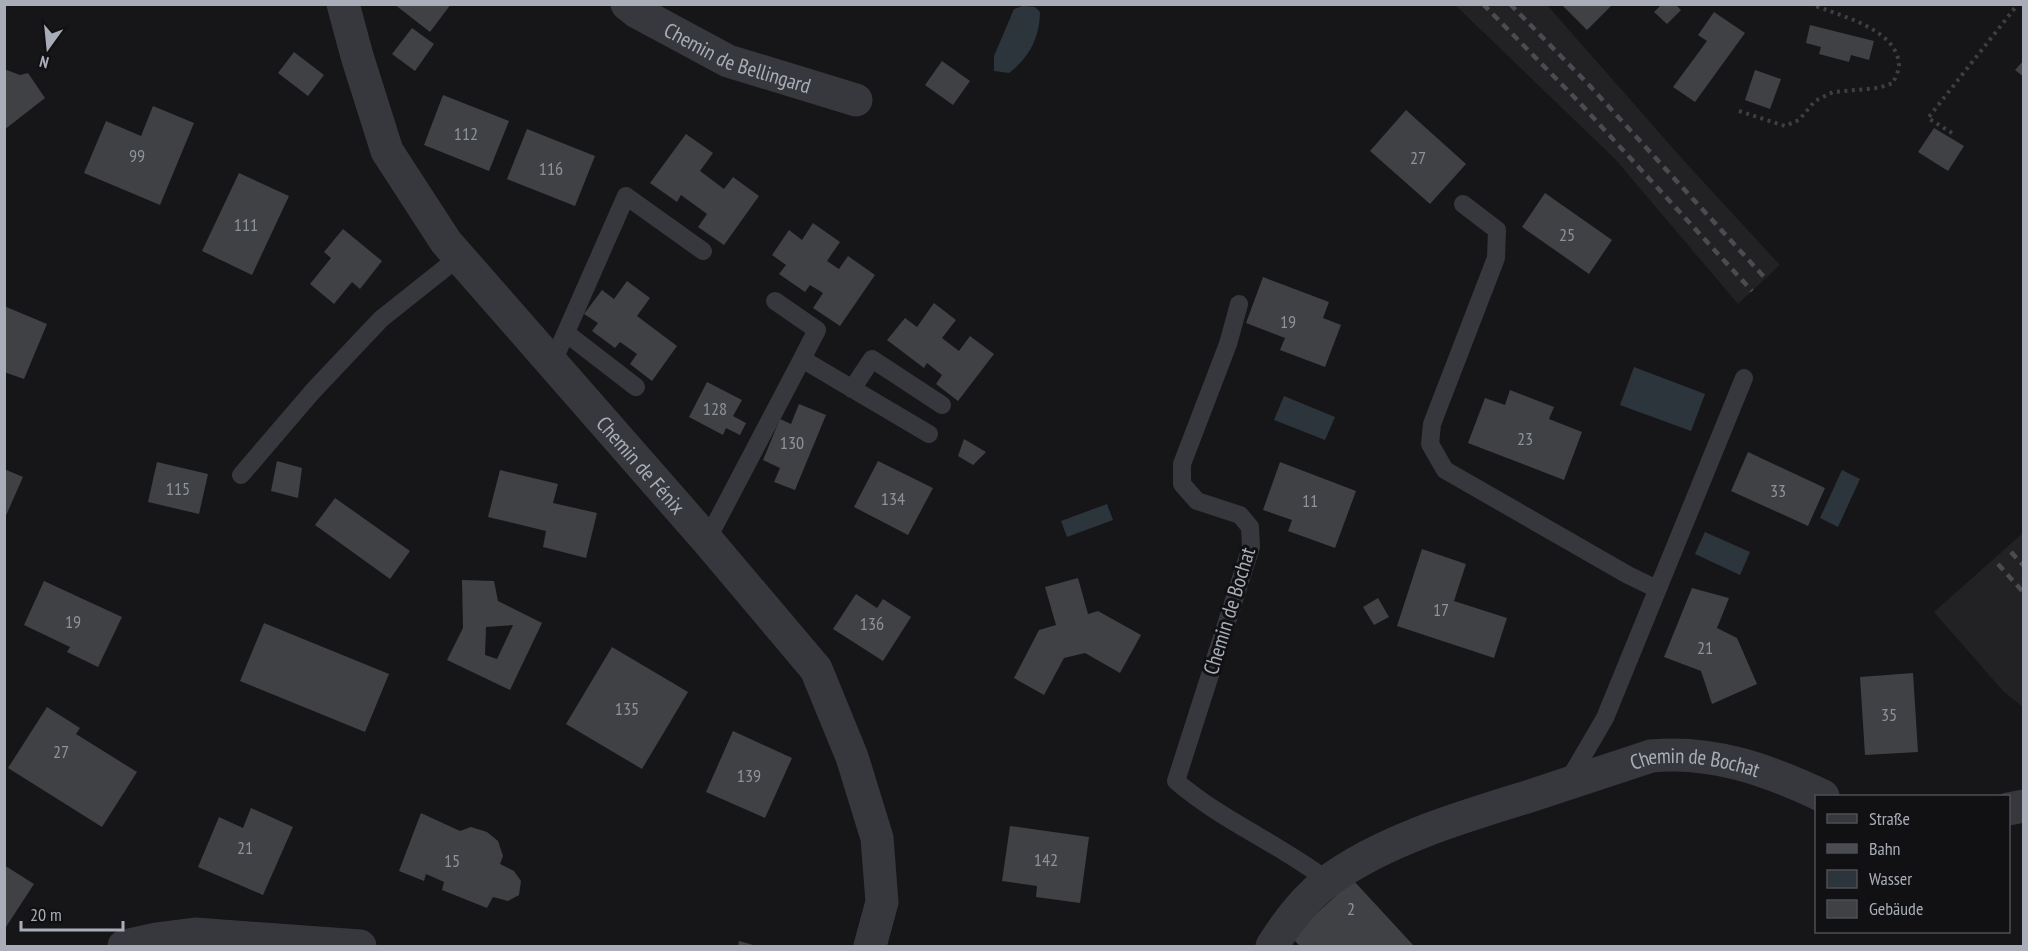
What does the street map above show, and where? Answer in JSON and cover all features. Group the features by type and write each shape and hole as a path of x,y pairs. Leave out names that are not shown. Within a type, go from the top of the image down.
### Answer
{"street":[{"name":"Chemin de Fénix","path":"343,4 387,151 446,242 707,540 816,669 852,757 877,838 882,902 870,946"},
{"name":"Chemin de Bellingard","path":"627,4 637,12 728,61 856,100"},
{"name":"Chemin de Bochat","path":"1272,946 1288,920 1328,881 1363,860 1407,838 1449,821 1651,756 1671,754 1714,758 1749,766 1821,795"},
{"path":"124,946 195,934 360,946"}],"lane":[{"path":"552,364 626,196 703,251"},
{"path":"1463,204 1497,230 1496,258 1432,424 1430,444 1445,470 1628,575 1657,589"},
{"path":"241,475 313,391 381,319 459,257"},
{"path":"707,540 817,330 775,301"},
{"name":"Chemin de Bochat","path":"1239,304 1228,344 1182,464 1182,484 1197,501 1240,515 1250,527 1251,548 1176,781 1198,798 1305,863 1328,881"},
{"path":"566,333 636,387"},
{"path":"852,389 872,358 942,405"},
{"path":"802,359 929,434"},
{"path":"1566,784 1605,718 1744,378"}],"path":[{"path":"1739,111 1785,126 1798,120 1815,101 1833,92 1878,88 1893,83 1899,67 1895,49 1880,32 1811,4"},
{"path":"1952,133 1928,118 2018,4"}],"shaded area":[{"path":"1455,5 1547,5 1686,163 1780,265 1738,304 1615,159"},
{"path":"2023,533 2023,707 2003,691 1934,612"}],"water":[{"path":"1023,6 1035,7 1040,12 1038,30 1032,46 1028,54 1009,73 994,71 994,56 1014,9"},
{"path":"1634,367 1705,394 1691,431 1620,405"},
{"path":"1284,396 1335,417 1325,440 1274,420"},
{"path":"1842,470 1860,479 1838,527 1820,518"},
{"path":"1107,504 1113,520 1067,537 1061,521"},
{"path":"1705,532 1750,552 1740,575 1695,554"}],"building":[{"path":"394,4 451,4 430,32"},
{"path":"1561,4 1613,4 1587,30"},
{"path":"1662,4 1675,4 1681,10 1667,24 1654,12"},
{"path":"1714,12 1745,33 1695,102 1673,87 1707,41 1698,35"},
{"path":"1810,25 1874,41 1869,60 1851,55 1849,62 1819,54 1821,47 1806,43"},
{"path":"412,28 434,44 415,71 392,54"},
{"path":"294,52 324,75 308,96 278,73"},
{"path":"2024,60 2024,77 2015,70"},
{"path":"942,61 970,81 953,105 925,85"},
{"path":"4,69 20,75 28,73 45,98 4,130"},
{"path":"1755,70 1781,79 1770,109 1745,100"},
{"path":"443,95 509,121 489,171 424,145"},
{"path":"153,106 194,123 160,205 84,173 106,121 141,136"},
{"path":"1406,110 1466,164 1430,204 1370,151"},
{"path":"1934,128 1964,146 1948,171 1918,152"},
{"path":"527,129 595,156 575,206 507,179"},
{"path":"686,134 713,153 700,171 724,189 733,177 759,196 724,245 698,227 707,214 681,195 677,202 650,183"},
{"path":"239,173 289,196 252,275 202,251"},
{"path":"1545,193 1612,240 1589,274 1522,227"},
{"path":"813,223 840,242 827,261 839,269 848,256 875,275 840,326 813,308 823,293 810,285 805,292 779,274 786,265 772,255 789,230 802,240"},
{"path":"343,229 382,261 360,289 352,282 334,304 310,284 331,258 324,252"},
{"path":"1263,277 1329,302 1323,318 1341,325 1325,367 1280,350 1285,338 1246,323"},
{"path":"627,281 650,298 637,316 677,346 652,381 630,364 637,354 620,342 615,348 592,331 598,323 584,314 602,290 614,299"},
{"path":"934,303 956,320 942,338 959,351 970,336 994,354 958,401 936,384 942,375 927,363 924,368 887,340 905,318 917,327"},
{"path":"4,306 47,324 24,379 4,372"},
{"path":"707,382 742,400 733,416 746,423 740,435 726,428 723,435 689,417"},
{"path":"1510,390 1554,407 1549,419 1582,432 1564,480 1468,443 1485,398 1505,405"},
{"path":"799,404 826,415 795,490 774,482 780,468 763,460 780,419 791,424"},
{"path":"964,439 986,452 973,465 958,456"},
{"path":"1748,452 1825,488 1808,526 1731,491"},
{"path":"277,461 302,468 298,498 271,491"},
{"path":"878,461 933,488 908,535 854,507"},
{"path":"157,462 208,474 199,514 148,502"},
{"path":"1280,462 1356,491 1335,548 1288,531 1292,520 1263,510"},
{"path":"4,469 23,477 4,520"},
{"path":"500,470 558,484 553,503 597,513 586,558 543,547 546,531 488,517"},
{"path":"335,498 410,551 390,579 315,525"},
{"path":"1422,549 1466,564 1454,601 1507,618 1494,658 1397,626"},
{"path":"1078,578 1088,614 1098,611 1141,635 1120,673 1085,653 1064,658 1044,695 1014,678 1039,630 1056,625 1045,587"},
{"path":"462,580 494,581 498,601 542,623 510,690 447,660 463,628","holes":["513,625 497,659 485,655 486,627"]},
{"path":"44,581 122,617 98,667 67,652 70,647 24,625"},
{"path":"1692,588 1729,598 1717,628 1737,638 1757,684 1712,704 1701,671 1664,657"},
{"path":"856,594 877,608 883,599 911,617 883,661 833,629"},
{"path":"1378,598 1389,617 1374,625 1363,607"},
{"path":"264,623 389,674 365,732 240,681"},
{"path":"612,647 688,692 642,769 566,724"},
{"path":"1913,673 1918,752 1865,755 1860,677"},
{"path":"47,707 80,728 76,734 137,772 102,827 8,768"},
{"path":"733,731 792,758 765,818 706,792"},
{"path":"251,808 293,827 263,895 198,867 219,817 243,828"},
{"path":"421,813 460,831 471,827 487,832 498,841 503,856 500,864 514,871 521,881 519,895 508,901 493,897 487,908 442,890 444,882 426,874 424,881 399,871"},
{"path":"1010,826 1089,837 1080,903 1036,897 1037,886 1002,881"},
{"path":"4,865 34,884 4,930"},
{"path":"1353,880 1414,946 1300,946 1291,937"},
{"path":"739,941 757,946 738,946"}],"railway":[{"path":"1483,4 1578,101 1752,291"},
{"path":"1510,4 1589,85 1765,278"},
{"path":"2011,552 2024,566"},
{"path":"1998,564 2024,593"}]}
